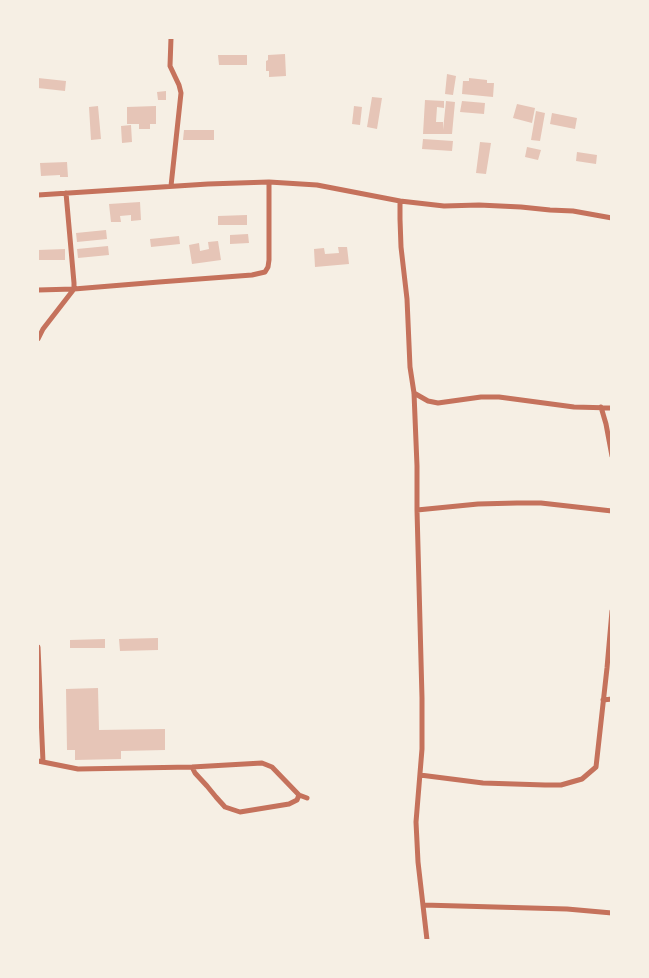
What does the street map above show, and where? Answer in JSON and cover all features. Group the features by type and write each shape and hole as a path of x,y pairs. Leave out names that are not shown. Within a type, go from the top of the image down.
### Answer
{"street":[{"path":"171,186 181,93 180,85 170,66 172,38"},
{"path":"38,290 74,289 265,272 269,260 269,182"},
{"path":"38,195 171,186 269,182 317,185 400,201 444,206 521,207 573,211 612,218"},
{"path":"38,339 43,329 74,289 66,193"},
{"path":"400,201 414,393 417,466 422,748 416,822 418,862 427,940"},
{"path":"414,393 428,401 438,403 481,397 500,397 556,405 612,408"},
{"path":"601,408 612,456"},
{"path":"417,510 478,504 541,503 612,511"},
{"path":"420,775 483,783 527,785 561,785 582,779 596,767 608,668 612,611"},
{"path":"38,647 40,761 78,769 192,767 262,763 272,767 299,795 307,798"},
{"path":"603,700 612,699"},
{"path":"192,767 194,773 226,807 240,812 289,804 297,800 299,795"},
{"path":"423,905 567,909 612,913"}],"building":[{"path":"285,54 286,76 269,77 269,71 266,71 268,55"},
{"path":"218,55 247,55 247,65 219,65"},
{"path":"447,74 456,76 453,95 445,94"},
{"path":"38,78 66,81 65,91 38,88"},
{"path":"469,78 487,80 487,83 494,83 493,97 462,94 463,81 469,81"},
{"path":"166,91 166,100 158,100 157,92"},
{"path":"372,97 382,98 377,129 367,127"},
{"path":"425,100 444,101 444,108 437,107 436,122 443,122 443,130 446,101 455,102 452,134 423,134"},
{"path":"462,101 485,103 484,114 460,112"},
{"path":"517,104 535,108 532,123 513,118"},
{"path":"98,106 101,139 91,140 89,107"},
{"path":"156,106 156,124 150,124 150,129 139,129 139,124 127,124 127,107"},
{"path":"354,106 362,107 360,125 352,124"},
{"path":"536,111 545,113 540,141 531,140"},
{"path":"552,113 577,118 575,129 550,124"},
{"path":"131,125 132,142 122,143 121,126"},
{"path":"184,130 214,130 214,140 183,140"},
{"path":"423,139 453,141 452,151 422,149"},
{"path":"480,142 491,143 486,174 476,173"},
{"path":"527,147 541,150 538,160 525,157"},
{"path":"577,152 597,155 596,164 576,161"},
{"path":"67,162 68,177 60,177 60,175 41,176 40,163"},
{"path":"140,202 141,220 131,221 131,215 120,216 121,222 111,222 109,204"},
{"path":"247,215 247,225 218,225 218,216"},
{"path":"106,230 107,239 77,242 76,233"},
{"path":"248,234 249,243 230,244 230,235"},
{"path":"179,236 180,244 151,247 150,239"},
{"path":"218,241 221,260 192,264 189,245 199,243 200,251 209,249 208,242"},
{"path":"108,246 109,255 78,258 77,249"},
{"path":"338,247 347,247 349,264 315,267 314,249 324,248 325,254 339,253"},
{"path":"65,249 65,260 38,260 38,250"},
{"path":"158,638 158,650 120,651 119,639"},
{"path":"105,639 105,648 70,648 70,640"},
{"path":"98,688 99,730 165,729 165,750 121,751 121,759 75,760 75,750 67,750 66,689"}]}
